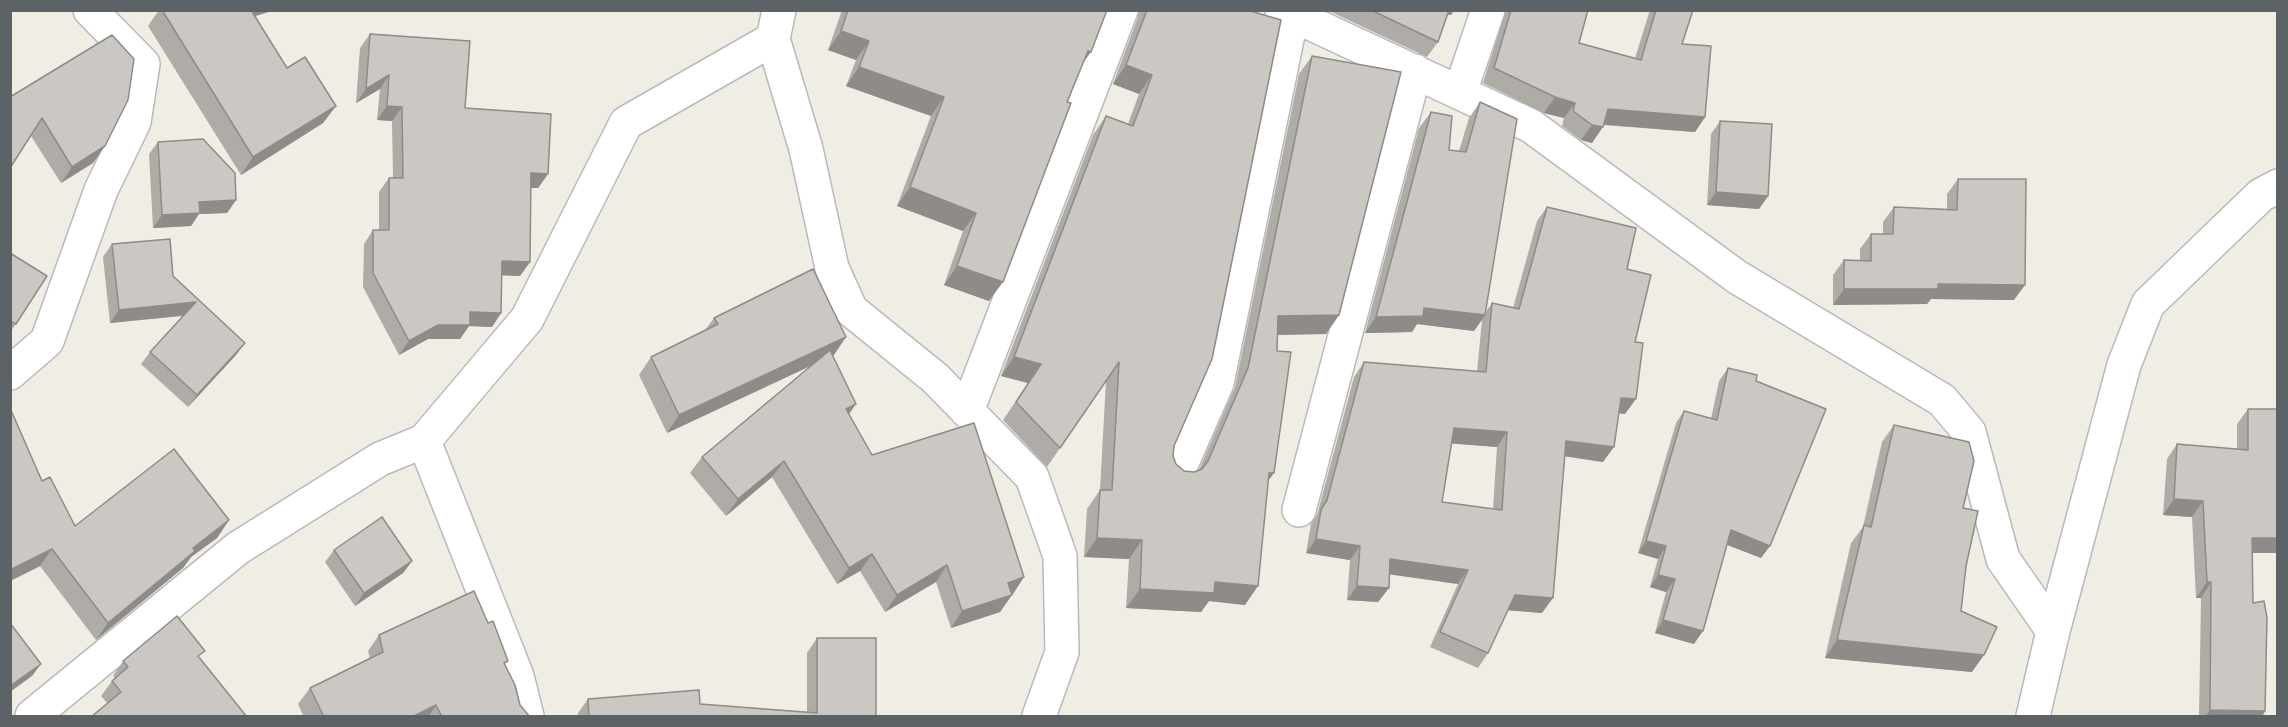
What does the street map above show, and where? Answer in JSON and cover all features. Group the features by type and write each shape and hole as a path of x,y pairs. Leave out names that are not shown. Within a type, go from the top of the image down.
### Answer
{"street":[{"path":"10,373 47,341 100,190 134,122 143,64 90,10"},
{"path":"967,411 1121,10"},
{"path":"1460,92 1488,10"},
{"path":"1178,471 1217,383 1289,12 1531,126 1737,277 1942,400 1969,432 2002,559 2053,631"},
{"path":"32,717 238,548 380,459 424,441 527,319 626,123 776,25 832,268 851,309 935,378 1032,477 1060,556 1062,652 1039,717"},
{"path":"1299,510 1415,71"},
{"path":"2033,717 2053,631 2124,365 2148,304 2261,195 2277,186"},
{"path":"424,441 517,676 527,717"}],"building":[{"path":"162,10 251,10 287,68 305,57 336,106 253,157"},
{"path":"848,10 1107,10 1091,52 1088,51 1067,102 1071,103 1003,282 957,266 976,213 910,187 944,97 859,67 869,41 841,31"},
{"path":"1147,10 1247,10 1281,20 1212,359 1174,446 1173,456 1176,464 1184,471 1194,472 1202,469 1208,461 1248,368 1312,56 1401,72 1339,315 1278,316 1277,351 1291,352 1274,473 1269,473 1258,586 1215,582 1214,593 1140,589 1142,540 1097,538 1100,490 1112,490 1119,362 1060,448 1016,402 1041,364 1014,357 1106,116 1133,126 1152,75 1126,65"},
{"path":"1371,10 1449,10 1438,42"},
{"path":"1511,10 1588,10 1579,43 1641,60 1656,10 1693,10 1682,44 1711,46 1705,117 1608,109 1603,127 1592,125 1573,111 1575,103 1555,97 1494,68"},
{"path":"370,34 470,41 465,108 551,114 548,174 531,173 530,262 502,261 501,313 470,312 470,325 438,325 409,341 373,273 373,230 389,230 389,178 403,178 402,107 387,106 389,75 366,89"},
{"path":"112,35 134,59 128,100 105,146 72,167 42,118 10,168 10,97"},
{"path":"1480,102 1517,119 1485,315 1424,308 1423,316 1376,317 1431,112 1452,116 1449,150 1466,152"},
{"path":"1720,121 1772,124 1768,196 1716,192"},
{"path":"203,139 235,173 236,200 199,202 200,213 162,215 158,142"},
{"path":"1958,179 2026,179 2025,285 1938,284 1938,289 1844,289 1844,260 1871,261 1871,234 1893,234 1894,207 1957,210"},
{"path":"1547,207 1636,228 1627,269 1651,275 1635,342 1643,343 1636,399 1621,398 1614,447 1566,441 1553,598 1515,595 1488,653 1440,632 1468,570 1390,559 1389,588 1357,586 1360,546 1316,539 1321,510 1327,500 1364,362 1486,372 1492,303 1519,309","holes":["1454,428 1507,432 1502,510 1442,502"]},
{"path":"170,239 173,276 245,343 197,395 150,352 196,302 119,310 112,244"},
{"path":"10,253 47,276 16,324 10,321"},
{"path":"813,269 846,337 679,415 651,357 718,324 714,318"},
{"path":"830,350 856,404 846,409 872,455 974,423 1024,577 1008,583 1012,595 962,611 947,565 897,595 872,554 849,568 784,461 738,499 702,457"},
{"path":"1728,368 1757,375 1756,381 1826,409 1770,546 1731,530 1703,631 1663,620 1675,579 1658,575 1666,546 1646,541 1684,411 1717,420"},
{"path":"10,408 42,481 50,477 75,526 174,449 229,520 193,548 195,551 108,623 52,549 10,570"},
{"path":"2248,409 2277,409 2277,538 2252,538 2253,603 2264,601 2267,618 2265,711 2210,710 2211,582 2207,582 2203,501 2174,499 2177,444 2248,450"},
{"path":"1894,425 1969,442 1974,461 1963,508 1978,511 1966,566 1961,611 1997,627 1984,655 1837,640 1864,525 1871,527"},
{"path":"382,517 412,561 364,593 334,550"},
{"path":"474,591 488,623 493,621 508,661 504,663 515,685 520,705 530,717 442,717 436,705 412,717 324,717 310,688 383,652 379,635"},
{"path":"177,616 205,651 198,656 247,717 91,717 121,692 112,681 128,667 123,661"},
{"path":"10,623 41,664 10,686"},
{"path":"817,638 876,638 876,717 589,717 588,699 699,690 700,704 817,713"}]}
